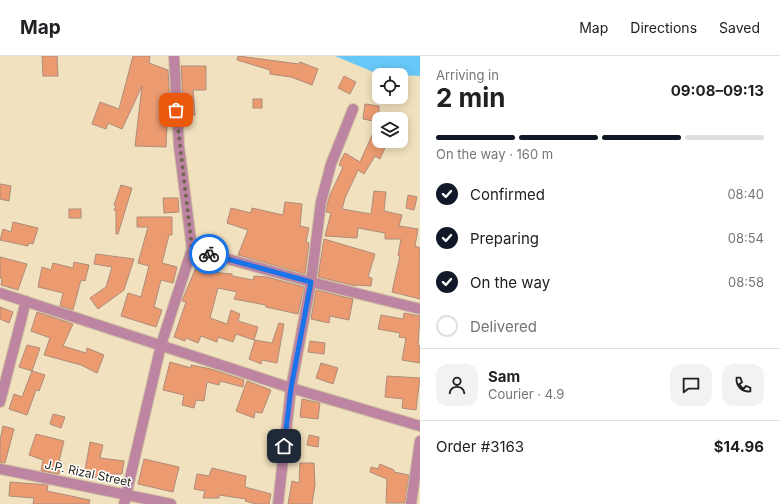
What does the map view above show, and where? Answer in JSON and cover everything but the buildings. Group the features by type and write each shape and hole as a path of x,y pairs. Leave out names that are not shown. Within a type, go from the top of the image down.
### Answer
{"street":[{"path":"126,499 160,345 192,249 178,140 174,56"},
{"path":"278,504 291,388 311,282 325,182 353,109"},
{"path":"192,249 311,282 420,309"},
{"path":"0,293 291,388 420,426"},
{"path":"0,402 26,301"},
{"path":"412,504 420,441"},
{"name":"J.P. Rizal Street","path":"0,469 126,499 171,504"}],"water":[{"path":"335,56 420,56 420,76 408,75 408,68 372,68 372,71"}],"way so far":[{"path":"176,110 192,249 209,254"}],"route":[{"path":"209,254 311,282 291,388 284,446"}]}
